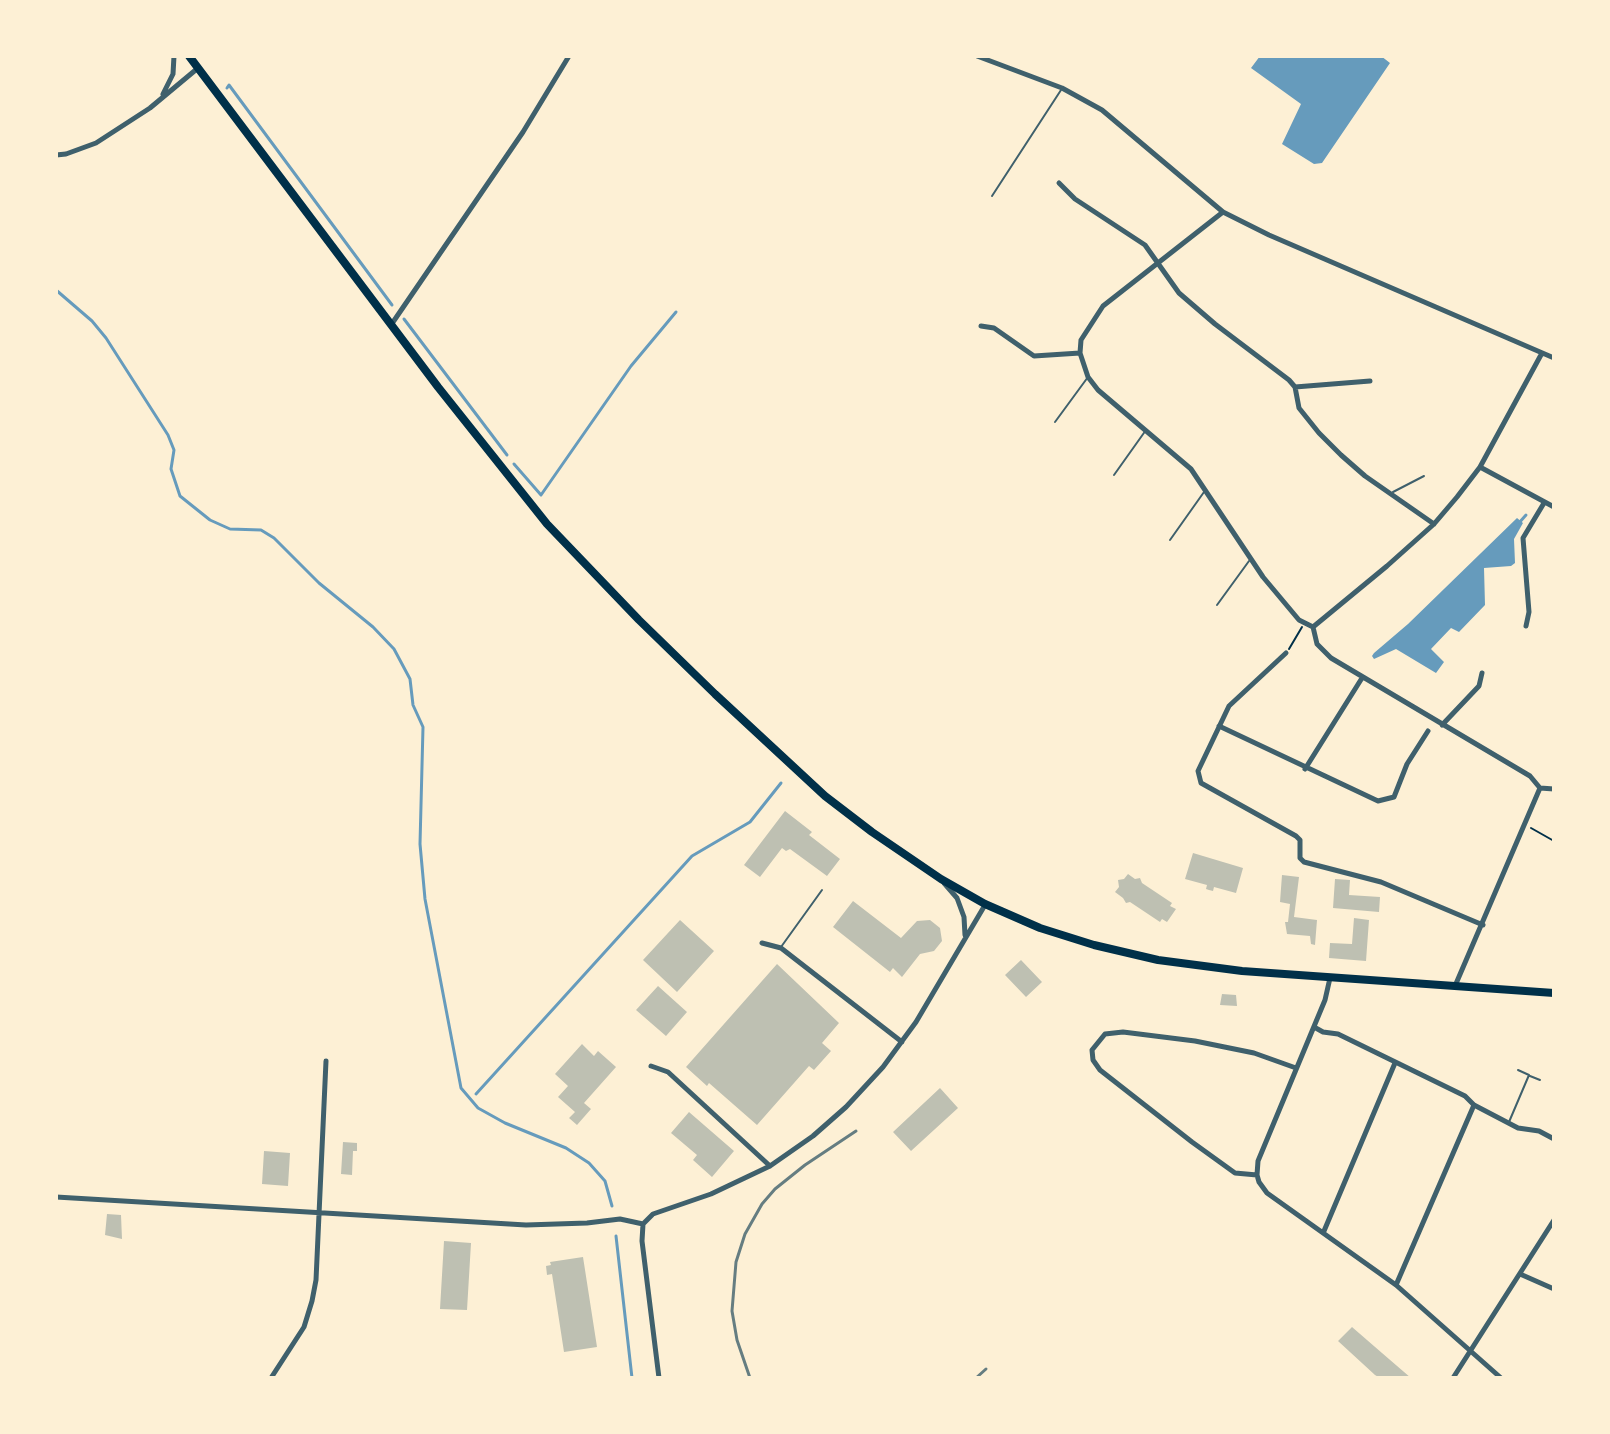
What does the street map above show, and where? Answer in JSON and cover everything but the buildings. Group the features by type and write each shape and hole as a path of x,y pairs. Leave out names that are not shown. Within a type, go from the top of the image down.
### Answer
{"main road":[{"path":"189,56 391,325 547,524 639,620 825,796 941,879 985,904 1067,937 1158,960 1330,978 1554,993"}],"street":[{"path":"161,98 173,74 174,56"},
{"path":"391,325 523,132 569,56"},
{"path":"977,56 1062,88 1102,110 1223,212 1269,235 1554,358"},
{"path":"56,155 96,143 198,68"},
{"path":"1059,183 1075,199 1145,245 1179,293 1295,387 1299,408 1319,433 1365,476 1434,524"},
{"path":"1223,212 1103,306 1083,335 1080,353 1088,377 1098,390 1191,469 1274,591 1303,623 1313,627"},
{"path":"981,326 994,328 1034,356 1080,353"},
{"path":"1313,627 1434,524 1480,467 1542,353"},
{"path":"1295,387 1370,381"},
{"path":"1480,467 1554,507"},
{"path":"1526,626 1529,612 1523,538 1544,503"},
{"path":"1313,627 1320,649 1362,678 1530,776 1540,788 1554,789"},
{"path":"1286,653 1229,706 1198,771 1201,783 1296,836 1300,840 1300,858 1304,862 1381,882 1483,925"},
{"path":"1442,725 1479,686 1482,673"},
{"path":"1305,769 1362,678"},
{"path":"1219,726 1378,801 1394,797 1407,764 1428,731"},
{"path":"1454,987 1540,788"},
{"path":"941,879 957,898 964,917 965,936"},
{"path":"659,1378 642,1241 643,1224 653,1214 711,1194 770,1166 813,1136 846,1107 902,1042 985,904"},
{"path":"762,943 781,948 902,1042"},
{"path":"1330,978 1325,1000 1258,1161 1257,1175 1267,1193 1396,1285 1501,1378"},
{"path":"1314,1027 1338,1034 1465,1096 1474,1105 1518,1128 1539,1131 1554,1139"},
{"path":"1257,1175 1235,1173 1182,1134 1100,1070 1093,1060 1092,1050 1105,1034 1123,1032 1195,1041 1254,1053 1296,1068"},
{"path":"271,1378 304,1327 312,1301 326,1061"},
{"path":"1324,1231 1395,1062"},
{"path":"651,1066 668,1072 770,1166"},
{"path":"1396,1285 1474,1105"},
{"path":"56,1197 526,1225 620,1219 643,1224"},
{"path":"1453,1378 1554,1220"},
{"path":"1520,1274 1554,1289"}],"lane":[{"path":"992,196 1062,88"},
{"path":"1055,422 1088,377"},
{"path":"1114,475 1146,430"},
{"path":"1391,494 1424,476"},
{"path":"1170,540 1206,489"},
{"path":"1217,605 1251,558"},
{"path":"781,948 822,890"},
{"path":"1518,1070 1540,1080"},
{"path":"1508,1123 1529,1075"}],"path":[{"path":"1286,653 1300,634 1303,623"},
{"path":"1524,823 1554,841"}],"water":[{"path":"1260,56 1381,56 1390,63 1322,163 1314,164 1282,144 1301,104 1251,68"},
{"path":"1517,518 1523,523 1514,539 1515,563 1484,568 1485,605 1459,632 1451,628 1431,649 1444,662 1436,673 1396,649 1374,659 1374,653"}],"waterway":[{"path":"227,88 229,85 392,305"},
{"path":"56,290 92,321 106,338 168,435 174,450 171,469 180,496 210,520 230,529 261,530 274,538 319,583 373,627 394,649 410,679 413,705 423,727 420,844 425,899 461,1088 478,1108 505,1123 566,1148 589,1163 605,1181 612,1206"},
{"path":"514,464 541,495 631,366 676,312"},
{"path":"404,319 507,455"},
{"path":"1518,524 1526,515"},
{"path":"476,1094 692,856 750,822 781,783"},
{"path":"616,1236 632,1378"}],"railway":[{"path":"750,1378 737,1340 732,1311 736,1262 745,1234 762,1204 775,1189 856,1131"},
{"path":"976,1378 986,1369"}]}
